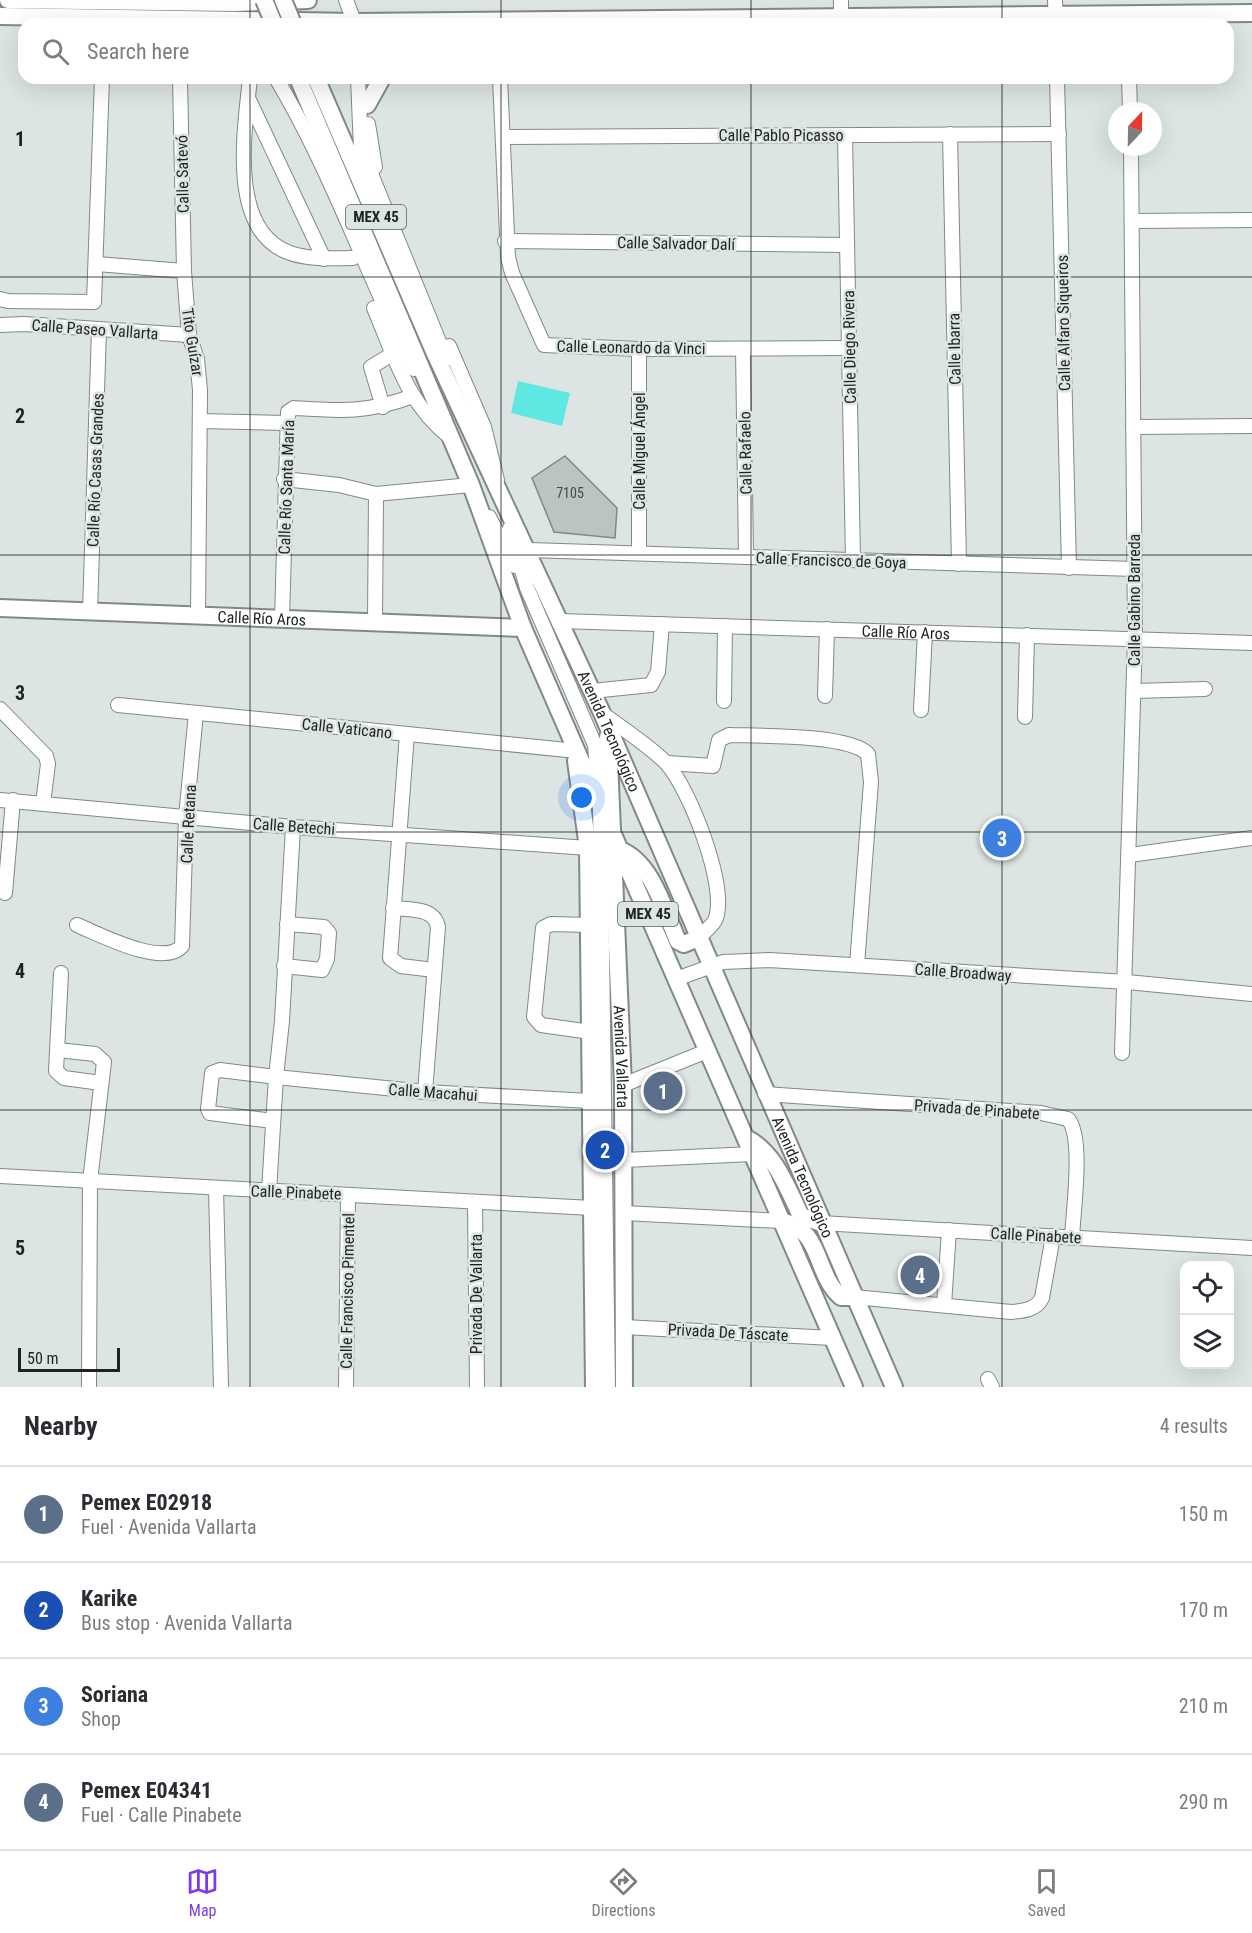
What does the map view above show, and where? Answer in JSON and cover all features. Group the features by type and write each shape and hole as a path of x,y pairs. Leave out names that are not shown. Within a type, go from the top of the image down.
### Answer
{"main road":[{"path":"8,0 105,11 206,18"},
{"path":"264,0 272,18"},
{"path":"283,0 290,18"},
{"path":"183,15 235,1 308,0"},
{"path":"595,18 841,8 1055,13 1115,18"},
{"path":"0,16 105,11"},
{"path":"1148,18 1252,13"},
{"name":"MEX 45","path":"301,84 416,350 449,436 471,484 523,628 854,1387"},
{"name":"Avenida Tecnológico","path":"319,84 436,356 529,550 605,719 709,965 894,1387"},
{"path":"367,105 379,84"},
{"name":"Calle Río Aros","path":"0,608 523,628"},
{"name":"Avenida Vallarta","path":"605,719 613,833 623,1085 624,1387"},
{"name":"Avenida Vallarta","path":"577,751 576,771 588,848 594,1387"},
{"path":"620,850 632,855 643,866 678,941 684,944 698,938"},
{"path":"745,1138 757,1143 773,1162 801,1215 821,1223"},
{"path":"781,1221 795,1224 807,1234 833,1290 841,1297 854,1297"}],"street":[{"path":"346,0 353,18"},
{"path":"235,1 242,18"},
{"path":"102,84 97,264 184,271"},
{"name":"Calle Satevó","path":"180,84 184,271"},
{"path":"249,84 244,177 248,204 254,216 266,235 287,252 324,259 353,258"},
{"path":"280,84 413,396 427,418 449,436"},
{"path":"281,84 306,129 386,312 449,436"},
{"path":"358,84 361,149 498,485 527,588"},
{"path":"367,84 367,105 376,169 484,427 494,459 498,485"},
{"name":"Calle Leonardo da Vinci","path":"500,84 505,241 512,273 544,345 639,349 849,348"},
{"name":"Calle Alfaro Siqueiros","path":"1057,84 1069,568"},
{"path":"1129,84 1130,102"},
{"path":"248,98 324,259"},
{"name":"Calle Ibarra","path":"950,134 959,564"},
{"name":"Calle Pablo Picasso","path":"503,137 1059,134"},
{"name":"Calle Diego Rivera","path":"845,135 853,560"},
{"name":"Calle Gabino Barreda","path":"1122,1053 1127,982 1135,638 1131,156"},
{"path":"1133,221 1252,220"},
{"name":"Calle Salvador Dalí","path":"505,241 846,245"},
{"name":"Calle Paseo Vallarta","path":"0,299 94,302 97,264"},
{"name":"Tito Guízar","path":"184,271 189,335 197,359 200,421 198,615"},
{"name":"Calle Paseo Vallarta","path":"0,325 189,335"},
{"name":"Calle Río Casas Grandes","path":"90,612 99,329"},
{"name":"Calle Miguel Ángel","path":"639,349 639,552"},
{"name":"Calle Rafaelo","path":"743,349 746,557"},
{"path":"383,407 371,367 394,353"},
{"name":"Calle Río Santa María","path":"282,619 284,479 288,412 294,408 347,411 383,407 413,396"},
{"path":"200,421 286,423"},
{"path":"1133,427 1252,426"},
{"path":"284,479 339,485 376,494 471,484 527,588 595,745 600,804 608,1387"},
{"path":"375,622 376,494"},
{"name":"Calle Francisco de Goya","path":"529,550 1134,569"},
{"name":"Calle Río Aros","path":"560,621 1252,643"},
{"path":"592,691 651,686 658,672 662,624"},
{"path":"724,626 724,701"},
{"path":"825,696 827,629"},
{"path":"921,710 925,632"},
{"path":"1025,717 1028,635"},
{"path":"1134,691 1205,689"},
{"name":"Calle Vaticano","path":"118,705 577,751"},
{"path":"0,709 46,756 48,764 43,803"},
{"name":"Calle Retana","path":"77,925 144,951 162,954 178,951 182,946 186,817 196,713"},
{"path":"605,719 667,763 694,811 716,882 716,920 698,938"},
{"path":"407,734 393,908 392,961 401,966 434,970"},
{"path":"667,763 713,766 719,740 729,735 818,739 856,745 868,754 871,782 857,965"},
{"path":"5,893 6,800"},
{"name":"Calle Betechi","path":"6,800 293,826 588,848"},
{"path":"269,1191 293,826"},
{"path":"1130,855 1252,838"},
{"path":"393,908 428,913 436,919 425,1092"},
{"path":"284,966 322,970 327,959 330,933 324,927 287,924"},
{"path":"589,925 551,924 543,928 534,1017 541,1025 591,1032"},
{"name":"Calle Broadway","path":"676,979 709,965 736,960 769,960 1127,982 1252,993"},
{"path":"62,973 56,1071 61,1077 101,1083"},
{"path":"58,1050 102,1058 104,1062 90,1181 89,1387"},
{"path":"623,1085 707,1051"},
{"name":"Calle Macahui","path":"273,1121 215,1114 208,1109 212,1073 220,1070 425,1092 590,1101"},
{"name":"Privada de Pinabete","path":"765,1094 1041,1113 1068,1119 1074,1133 1076,1156 1072,1238"},
{"path":"624,1160 752,1154"},
{"name":"Calle Pinabete","path":"0,1176 592,1208"},
{"path":"216,1189 221,1387"},
{"name":"Calle Francisco Pimentel","path":"346,1387 348,1195"},
{"name":"Privada De Vallarta","path":"475,1202 477,1387"},
{"path":"624,1213 781,1221"},
{"name":"Calle Pinabete","path":"821,1223 1252,1248"},
{"path":"944,1305 949,1230"},
{"path":"854,1297 1011,1312 1034,1307 1039,1304 1045,1288 1053,1236"},
{"name":"Privada De Táscate","path":"624,1327 832,1338"}],"shaded area":[{"path":"518,381 570,393 562,426 511,413"}],"building":[{"path":"565,456 617,508 615,538 554,532 532,478"}],"place":[{"name":"Soriana","path":"1002,838"},
{"name":"Pemex E02918","path":"663,1091"},
{"name":"Karike","path":"605,1150"},
{"name":"Pemex E04341","path":"920,1275"}]}
